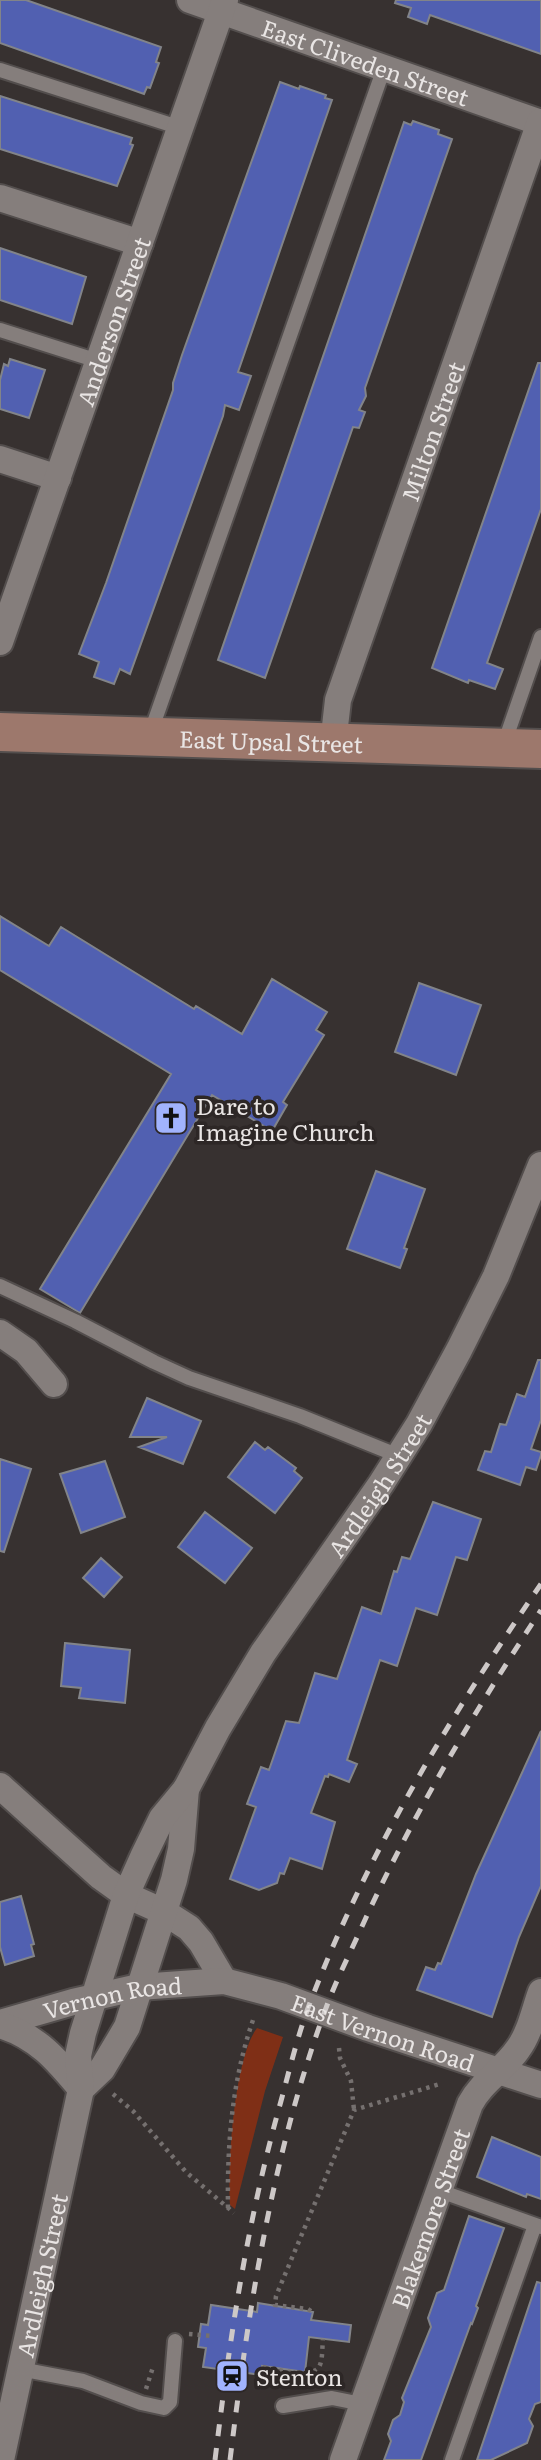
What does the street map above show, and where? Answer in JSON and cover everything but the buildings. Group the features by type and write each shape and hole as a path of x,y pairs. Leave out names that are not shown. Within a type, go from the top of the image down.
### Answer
{"street":[{"name":"East Cliveden Street","path":"190,0 223,6 384,68 540,123"},
{"name":"Anderson Street","path":"0,642 8,594 58,478 223,6"},
{"name":"Milton Street","path":"333,744 338,700 540,123"},
{"path":"0,198 140,243"},
{"path":"0,459 58,478"},
{"name":"East Upsal Street","path":"0,732 541,750"},
{"name":"Ardleigh Street","path":"1,2460 81,2089 78,2056 93,1997 126,1895 162,1818 186,1789 263,1653 399,1456 477,1316 541,1165"},
{"path":"0,1333 26,1351 54,1384"},
{"path":"0,1786 101,1877 126,1895 164,1912 189,1928 201,1942 224,1980"},
{"name":"Ardleigh Street","path":"81,2089 102,2069 121,2040 164,1912 181,1849 186,1789"},
{"name":"Vernon Road","path":"0,2024 93,1997 139,1987 224,1980"},
{"name":"East Vernon Road","path":"224,1980 281,1996 541,2085"},
{"name":"Blakemore Street","path":"343,2460 470,2104 476,2093 518,2050 526,2036 541,1992"},
{"name":"Vernon Road","path":"0,2024 39,2043 81,2089"}],"lane":[{"path":"149,737 384,68"},
{"path":"0,69 181,128"},
{"path":"0,330 99,361"},
{"path":"502,748 541,636"},
{"path":"0,1286 189,1378 300,1416 399,1456"},
{"path":"440,2191 538,2226 452,2460"},
{"path":"20,2369 83,2381 164,2408 170,2402 176,2341"},
{"path":"283,2406 332,2398 362,2404"}],"path":[{"path":"228,2208 228,2146 233,2106 242,2052 253,2020"},
{"path":"311,2311 275,2305 276,2296 354,2109 351,2081 340,2058 339,2048"},
{"path":"354,2109 440,2084"},
{"path":"113,2094 133,2111 186,2172 234,2213"},
{"path":"263,2367 314,2372 318,2368 323,2339"}],"shaded area":[{"path":"257,2028 283,2037 265,2091 235,2209 230,2205 229,2188 234,2114 243,2063"}],"railway":[{"path":"215,2460 234,2324 258,2191 296,2045 310,2004 362,1883 416,1781 541,1584"},
{"path":"230,2460 255,2285 278,2170 309,2056 329,2000 399,1849 421,1808 491,1688 541,1610"}],"place":[{"name":"Dare to Imagine Church","path":"171,1118"},
{"name":"Stenton","path":"232,2376"}]}
